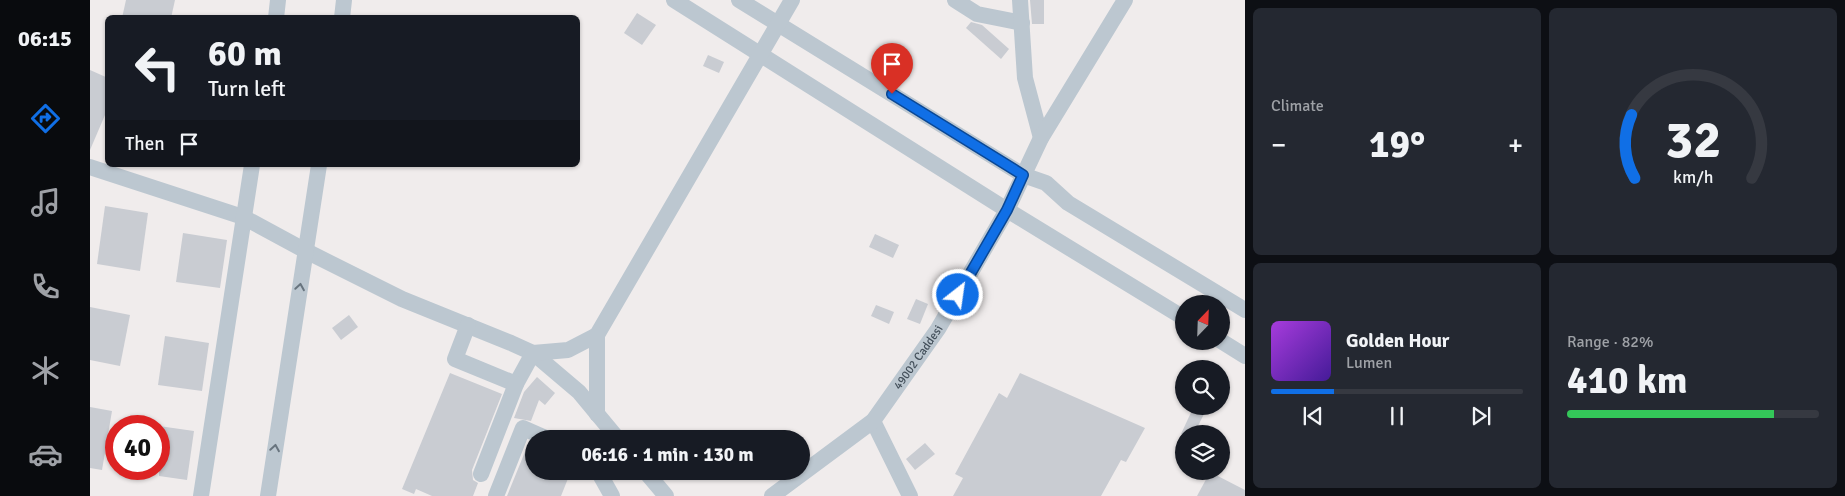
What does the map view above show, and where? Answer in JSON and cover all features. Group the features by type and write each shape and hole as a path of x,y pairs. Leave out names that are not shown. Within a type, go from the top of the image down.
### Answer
{"street":[{"path":"276,15 278,0"},
{"path":"342,15 344,0"},
{"path":"674,0 1007,210 1175,313"},
{"path":"740,0 1023,175 1046,183 1068,203 1245,310"},
{"path":"597,414 597,335 792,0"},
{"path":"956,0 978,14 1022,23"},
{"path":"1020,0 1025,78 1041,138"},
{"name":"49002 Caddesi","path":"772,496 872,421 938,329 1007,210 1041,138 1125,0"},
{"path":"201,496 252,167"},
{"path":"268,496 319,167"},
{"path":"90,168 243,217 402,299 468,325 533,354 579,392 610,430"},
{"path":"468,325 455,359 516,384"},
{"path":"533,354 568,350 597,335"},
{"path":"1230,347 1245,356"},
{"path":"481,474 516,384 533,354"},
{"path":"872,421 910,496"},
{"path":"496,496 523,428 528,430"},
{"path":"603,480 612,496"},
{"path":"653,480 666,496"}],"building":[{"path":"126,0 175,0 172,15 123,15"},
{"path":"1030,0 1044,0 1044,24 1032,24"},
{"path":"637,13 656,25 642,45 624,33"},
{"path":"971,22 982,25 1009,49 1001,59 966,28"},
{"path":"708,55 724,62 719,73 703,66"},
{"path":"90,70 105,77 105,115 90,150"},
{"path":"105,206 148,213 140,271 97,264"},
{"path":"183,233 227,240 220,288 176,282"},
{"path":"875,234 899,245 893,258 869,247"},
{"path":"916,299 928,304 920,324 907,319"},
{"path":"876,305 894,312 889,324 871,316"},
{"path":"90,307 130,315 120,366 90,360"},
{"path":"349,315 358,327 341,340 332,328"},
{"path":"165,336 209,343 202,391 158,385"},
{"path":"450,373 502,394 472,470 473,480 478,483 473,496 432,496 416,489 414,494 402,489"},
{"path":"1020,373 1145,428 1126,462 1121,460 1101,496 953,496 963,478 955,474 999,393 1007,398"},
{"path":"537,377 555,393 545,405 539,400 531,421 514,418 524,392"},
{"path":"90,407 112,411 111,415 105,415 105,452 102,470 90,468"},
{"path":"1190,415 1204,415 1198,425 1185,425"},
{"path":"170,428 194,431 187,480 170,478"},
{"path":"925,443 935,454 915,470 906,459"},
{"path":"525,452 525,480 567,480 561,496 507,496"},
{"path":"1206,480 1226,480 1245,490 1245,496 1197,496"}],"route":[{"path":"892,94 1023,175 1007,210 958,295"}]}
